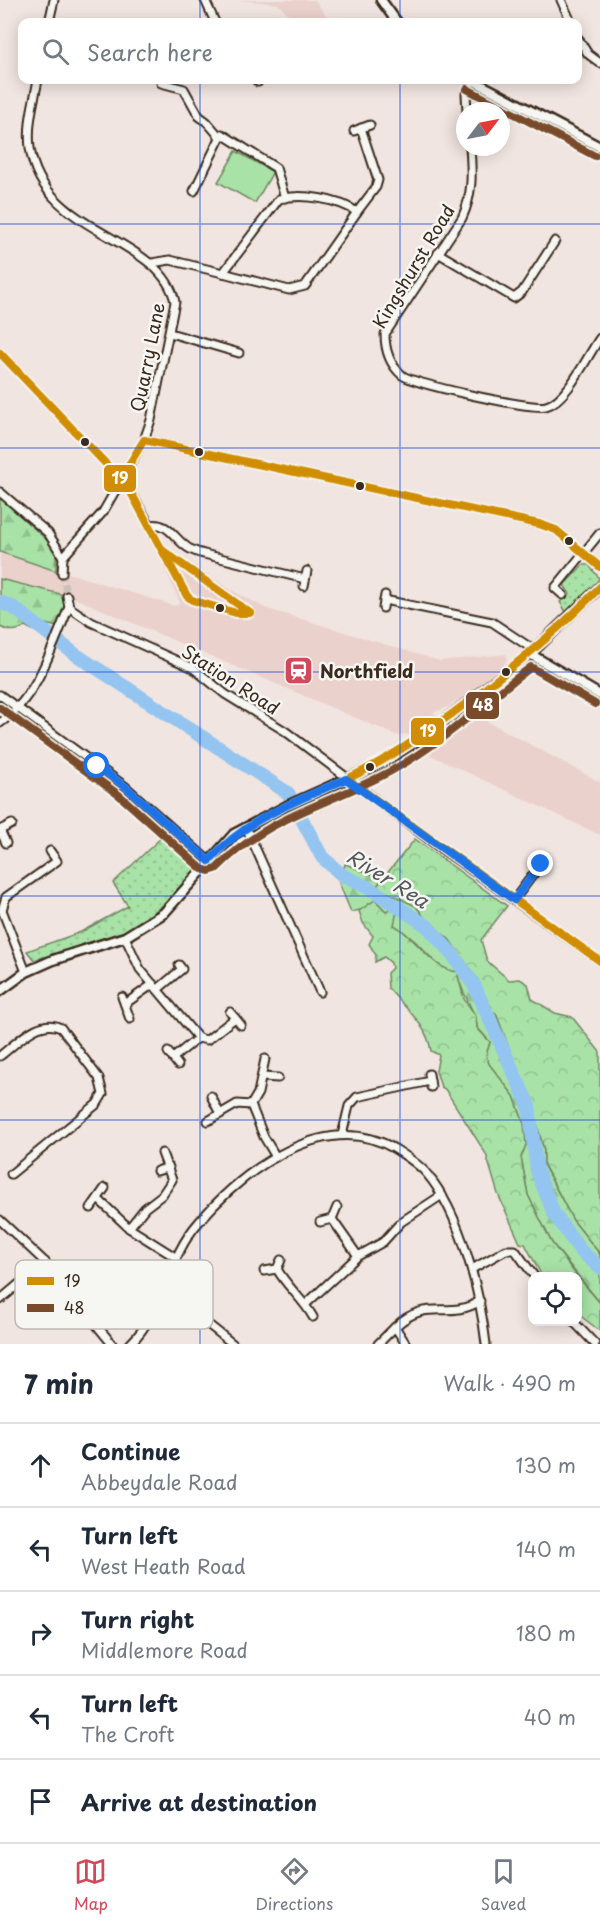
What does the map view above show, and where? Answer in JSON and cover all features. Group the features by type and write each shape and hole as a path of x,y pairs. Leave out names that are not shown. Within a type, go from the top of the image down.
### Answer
{"street":[{"path":"50,18 54,0"},
{"path":"205,0 213,18"},
{"path":"381,0 394,18"},
{"path":"561,0 569,18"},
{"path":"582,44 588,54 600,63"},
{"name":"Quarry Lane","path":"37,84 29,140 35,165 43,182 53,195 85,225 152,263 162,273 173,293 175,302 151,420 144,440 104,512 63,557"},
{"path":"165,84 184,89 198,116 207,122 219,136 227,136 276,168 285,198"},
{"path":"466,102 466,94 470,84"},
{"path":"480,84 600,147"},
{"path":"152,263 170,260 289,290 298,290 305,286 376,187 378,180 358,130 370,125"},
{"path":"194,191 219,136"},
{"name":"Kingshurst Road","path":"471,156 472,171 468,204 385,334 387,354 392,364 404,377 422,384 506,402 546,406 563,393 600,338"},
{"path":"223,273 274,205 285,198 344,203 357,212"},
{"path":"438,253 514,298 522,292 555,241"},
{"path":"170,333 239,353"},
{"path":"0,353 121,478 150,525 156,524 169,529 188,548 305,579"},
{"path":"144,440 539,524 556,530 600,567"},
{"path":"0,492 48,533 63,557 62,573"},
{"path":"562,595 555,588 600,533"},
{"path":"446,719 532,652 600,587"},
{"path":"0,723 18,708 35,683 69,607 67,596"},
{"path":"384,601 492,622 532,652 600,695"},
{"name":"Station Road","path":"69,607 91,622 193,668 225,694 285,731 346,779 600,960"},
{"path":"0,695 126,787 209,861"},
{"path":"0,991 26,972 52,960 125,937 164,914 187,891 224,844 246,827 299,800 383,763 419,739"},
{"path":"6,843 0,830 12,824"},
{"path":"246,827 320,992"},
{"path":"26,972 2,910 2,902 57,861 50,851"},
{"path":"514,900 541,864"},
{"path":"125,937 136,963 198,1038 207,1040 232,1015 241,1024"},
{"path":"130,1019 123,1000 156,987 182,969 178,965"},
{"path":"0,1056 36,1029 54,1024 61,1028 99,1078 103,1094 97,1104 11,1174"},
{"path":"178,1065 170,1055 198,1038"},
{"path":"251,1106 258,1093 265,1059"},
{"path":"262,1077 278,1078"},
{"path":"342,1135 349,1106 357,1097 430,1081"},
{"path":"212,1096 220,1114"},
{"path":"208,1121 237,1104 251,1106"},
{"path":"251,1106 264,1137 276,1157"},
{"path":"174,1260 185,1239 214,1206 276,1157 303,1142 322,1137 342,1135 374,1139 406,1155 427,1173 442,1195 472,1269 480,1301 486,1344"},
{"path":"129,1228 145,1208 168,1188 171,1180 169,1167 162,1152"},
{"path":"157,1171 169,1167"},
{"path":"90,1208 105,1188"},
{"path":"306,1304 319,1295 358,1256 383,1242 401,1222 442,1195"},
{"path":"98,1199 129,1228 175,1257"},
{"path":"333,1219 337,1207"},
{"path":"333,1219 358,1256"},
{"path":"320,1222 333,1219"},
{"path":"0,1220 43,1260"},
{"path":"472,1269 497,1254 515,1250 531,1272"},
{"path":"277,1269 281,1260"},
{"path":"277,1269 287,1286 306,1304 313,1317"},
{"path":"264,1271 277,1269"},
{"path":"0,1300 15,1287"},
{"path":"378,1344 408,1315 423,1309 450,1311 469,1308 480,1301"},
{"path":"577,1326 595,1344"},
{"path":"394,1327 406,1344"},
{"path":"213,1328 233,1344"},
{"path":"100,1329 112,1344"},
{"path":"130,1344 142,1329"}],"shaded area":[{"path":"239,0 315,0 327,17 292,18 278,4"},
{"path":"167,546 226,587 265,608 440,661 506,654 507,660 502,667 484,682 448,707 432,713 453,722 468,711 600,782 600,835 422,751 426,742 405,734 398,736 79,600 0,579 0,552 175,606 180,603 160,558"}],"green space":[{"path":"236,151 273,172 255,203 218,182"},
{"path":"0,498 49,542 56,555 56,571 0,552"},
{"path":"583,565 589,565 599,578 593,590 566,612 560,602 570,594 564,585"},
{"path":"0,579 61,594 65,608 57,627 46,624 34,631 25,626 13,631 0,627"},
{"path":"166,833 196,863 195,869 169,900 140,923 123,932 34,960 27,951 81,932 128,906 113,883"},
{"path":"415,839 507,906 481,940 487,961 509,980 520,979 528,984 532,999 555,1013 572,1017 600,1052 600,1254 573,1220 544,1165 544,1150 536,1120 496,1013 490,1010 478,980 449,939 428,922 416,906 376,887"},
{"path":"345,864 382,878 377,887 416,906 428,922 449,939 463,957 496,1013 536,1120 544,1150 544,1166 573,1220 600,1254 600,1303 582,1280 582,1272 575,1272 552,1243 528,1195 521,1157 526,1145 524,1124 514,1096 489,1064 486,1055 490,1042 477,1027 458,976 439,966 415,941 394,925 379,905 369,903 365,909 351,912 339,883"},
{"path":"375,900 386,911 390,909 397,911 394,925 441,966 459,972 464,999 476,1016 477,1028 490,1042 486,1055 489,1064 514,1096 524,1124 526,1145 521,1157 528,1195 552,1243 574,1272 540,1272 525,1244 520,1243 498,1194 486,1154 445,1089 441,1087 436,1071 439,1055 431,1051 429,1041 420,1024 388,988 387,973 392,968 391,963 384,957 375,962 376,955 369,944 373,936 363,923 359,911"},
{"path":"582,1282 600,1303 600,1331 582,1317"}],"waterway":[{"name":"River Rea","path":"0,602 14,608 75,654 288,793 322,857 342,875 371,889 427,926 453,955 474,985 529,1106 537,1171 554,1214 580,1250 600,1268"}],"tunnel":[{"path":"62,573 67,596"}],"transit line":[{"name":"48","path":"467,89 595,156"},
{"name":"19","path":"0,353 128,487 162,550"},
{"name":"19","path":"121,478 144,440 539,524 556,530 600,567"},
{"name":"19","path":"162,550 250,613 236,613 192,600 187,596 162,550"},
{"name":"19","path":"600,587 545,639 469,701 402,749 347,779 600,961"},
{"name":"48","path":"0,708 119,795 202,869 209,871 216,869 257,835 278,823 367,783 410,760 446,735 531,667 595,704"}],"place":[{"name":"Northfield","path":"299,670"}],"route":[{"path":"97,766 126,787 209,861 234,834 346,779 514,900 541,864"}]}
